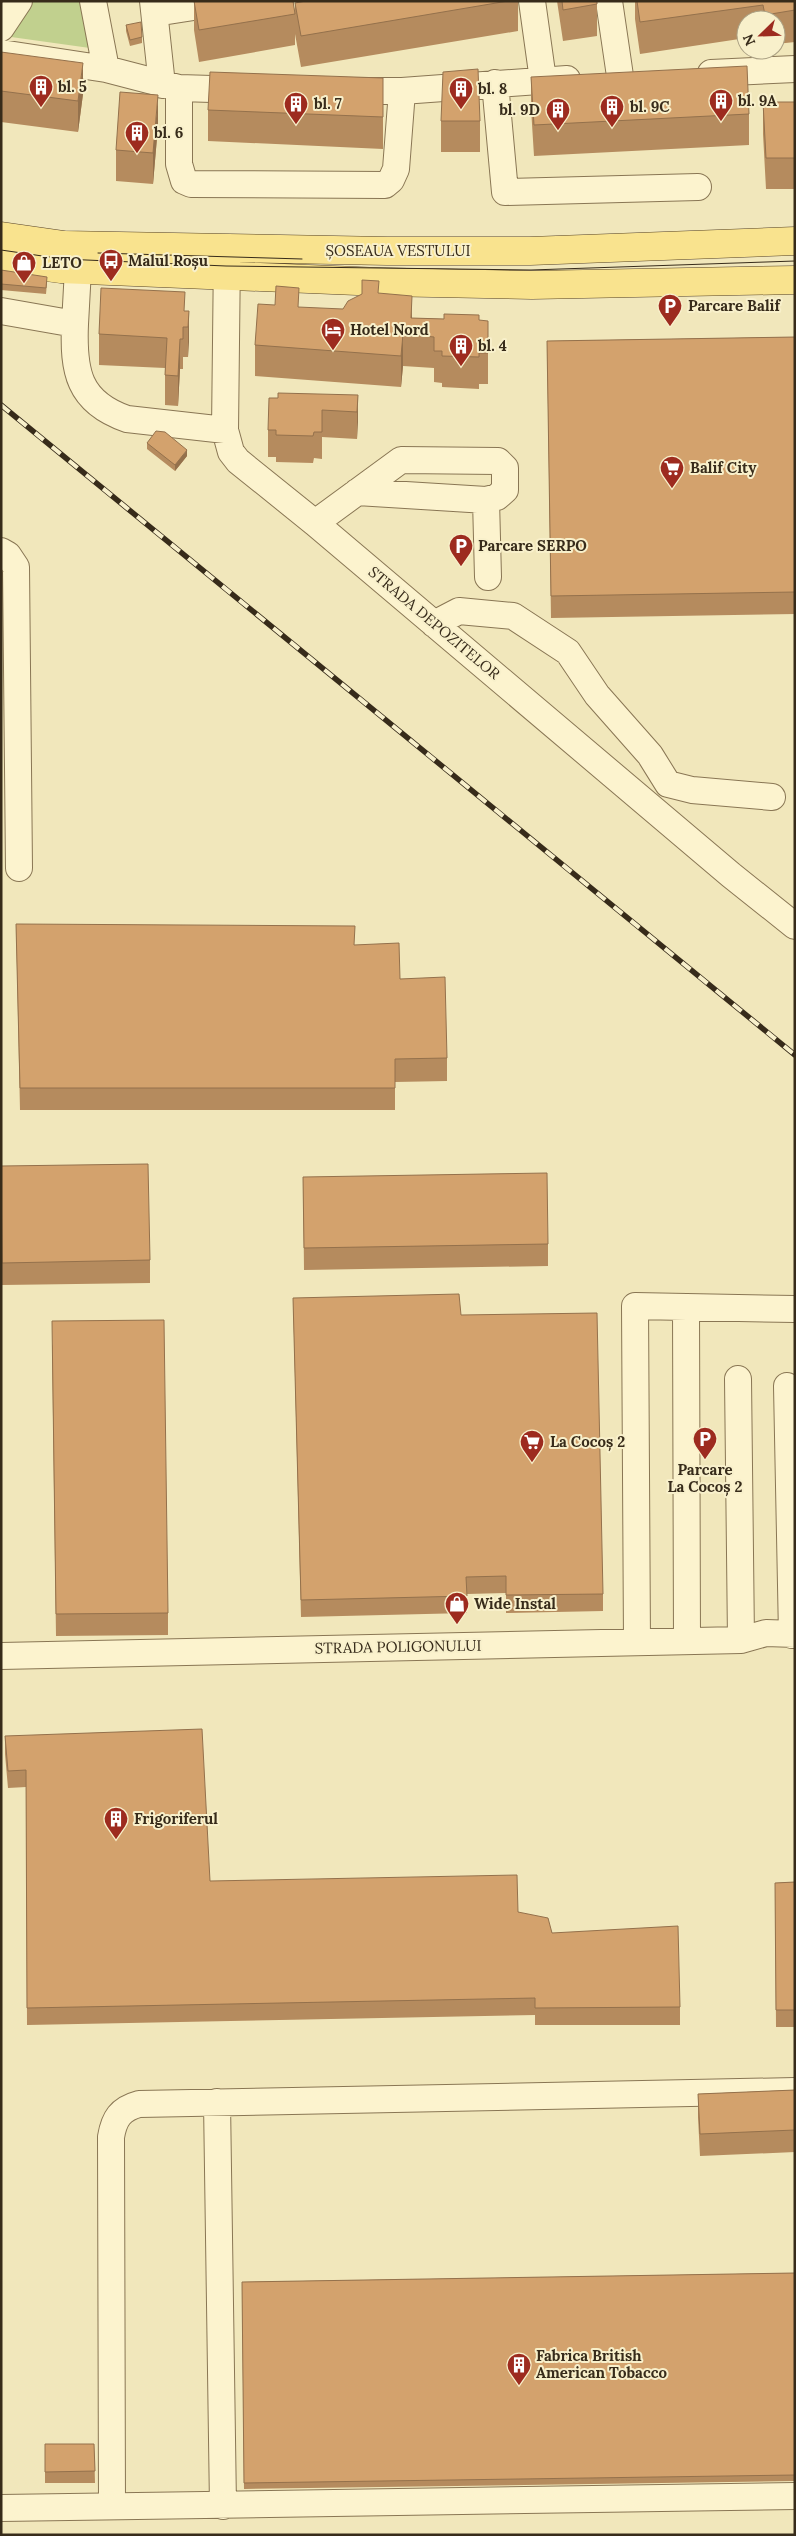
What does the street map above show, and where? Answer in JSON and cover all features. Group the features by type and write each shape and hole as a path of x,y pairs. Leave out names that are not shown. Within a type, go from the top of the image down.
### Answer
{"main road":[{"name":"ȘOSEAUA VESTULUI","path":"1,236 64,245 530,251 795,241"},
{"name":"ȘOSEAUA VESTULUI","path":"1,261 78,269 381,282 532,285 795,280"}],"street":[{"path":"1,28 19,1"},
{"path":"93,1 106,69"},
{"path":"232,1 154,7 171,87 179,164 184,181 191,184 385,185 391,180 396,168 402,91"},
{"path":"532,1 543,80"},
{"path":"322,91 402,91 495,83 630,76 609,1"},
{"path":"1,53 106,69 171,87 266,90"},
{"path":"688,74 795,69"},
{"path":"495,83 505,192 698,188"},
{"name":"STRADA DEPOZITELOR","path":"227,248 225,430 231,452 238,461 315,523 731,875 795,926"},
{"path":"530,251 532,285"},
{"path":"78,269 74,324 75,368 81,383 100,405 115,415 127,419 225,430"},
{"path":"1,311 74,324"},
{"path":"315,523 357,492 401,460 498,461 505,468 505,490 497,497 486,500 357,492"},
{"path":"486,500 488,577"},
{"path":"1,551 8,554 16,567 19,868"},
{"path":"434,624 459,611 513,616 568,652 597,696 650,755 668,784 692,790 772,797"},
{"path":"637,1642 635,1306 795,1309"},
{"path":"686,1307 687,1641"},
{"path":"738,1379 740,1640"},
{"path":"787,1386 794,1634"},
{"name":"STRADA POLIGONULUI","path":"1,1656 740,1640 766,1633 794,1634"},
{"path":"112,2506 111,2137 113,2125 119,2114 129,2107 139,2104 217,2102 795,2091"},
{"path":"217,2102 223,2506"},
{"path":"4,2508 795,2496"}],"green space":[{"path":"27,1 88,1 97,49 4,36"}],"building":[{"path":"194,1 293,1 295,14 199,30"},
{"path":"306,1 508,1 301,36 295,3"},
{"path":"562,1 597,1 597,4 563,10"},
{"path":"637,1 795,1 795,10 786,12 764,10 763,5 640,22"},
{"path":"141,22 142,37 130,40 126,25"},
{"path":"1,52 83,63 78,101 1,91"},
{"path":"747,66 749,114 534,125 531,77"},
{"path":"478,69 480,121 441,121 443,72"},
{"path":"210,72 383,78 383,117 208,110"},
{"path":"120,92 158,95 153,153 116,150"},
{"path":"763,102 795,102 795,158 766,158"},
{"path":"1,270 47,277 46,288 1,284"},
{"path":"362,280 379,281 378,293 412,296 411,318 444,319 444,314 479,315 479,320 488,321 488,353 479,353 479,357 442,356 442,351 434,351 434,337 403,334 401,356 255,345 258,304 275,305 276,286 299,288 298,307 343,309 348,301 362,294"},
{"path":"101,288 185,292 184,311 189,311 188,327 183,327 183,339 180,339 178,376 165,375 167,338 99,334"},
{"name":"Balif City","path":"795,337 795,592 551,596 547,341"},
{"path":"278,393 358,395 357,412 322,410 322,432 314,432 313,436 276,435 276,430 268,430 269,398 278,398"},
{"path":"156,431 165,432 187,450 175,465 147,443"},
{"path":"16,924 355,926 354,945 399,943 400,979 445,977 447,1058 395,1059 395,1088 20,1088"},
{"path":"148,1164 150,1260 2,1263 1,1166"},
{"path":"547,1173 548,1244 304,1248 303,1177"},
{"path":"459,1294 461,1315 597,1313 603,1594 506,1595 506,1576 466,1577 467,1596 301,1600 293,1298"},
{"path":"164,1320 168,1613 56,1614 52,1321"},
{"name":"Frigoriferul","path":"202,1729 210,1881 517,1875 518,1912 548,1918 552,1933 678,1926 680,2007 535,2008 535,1998 27,2008 26,1770 8,1771 5,1736"},
{"path":"795,1882 795,2010 776,2010 775,1883"},
{"path":"795,2090 795,2130 700,2134 698,2094"},
{"name":"Fabrica British American Tobacco","path":"795,2273 795,2475 244,2483 242,2282"},
{"path":"45,2444 94,2444 95,2471 45,2472"}],"tram line":[{"path":"1,250 63,259 226,266 531,270 795,261"},
{"path":"98,253 302,259"}],"railway":[{"path":"1,405 795,1055"}],"place":[{"name":"bl. 5","path":"41,108"},
{"name":"bl. 8","path":"461,110"},
{"name":"bl. 9A","path":"721,122"},
{"name":"bl. 7","path":"296,125"},
{"name":"bl. 9C","path":"612,128"},
{"name":"bl. 9D","path":"558,131"},
{"name":"bl. 6","path":"137,154"},
{"name":"Malul Roșu","path":"111,282"},
{"name":"LETO","path":"24,284"},
{"name":"Parcare Balif","path":"670,327"},
{"name":"Hotel Nord","path":"333,351"},
{"name":"bl. 4","path":"461,367"},
{"name":"Balif City","path":"672,489"},
{"name":"Parcare SERPO","path":"461,567"},
{"name":"Parcare La Cocoș 2","path":"705,1460"},
{"name":"La Cocoș 2","path":"532,1463"},
{"name":"Wide Instal","path":"457,1625"},
{"name":"Frigoriferul","path":"116,1840"},
{"name":"Fabrica British American Tobacco","path":"519,2386"}]}
